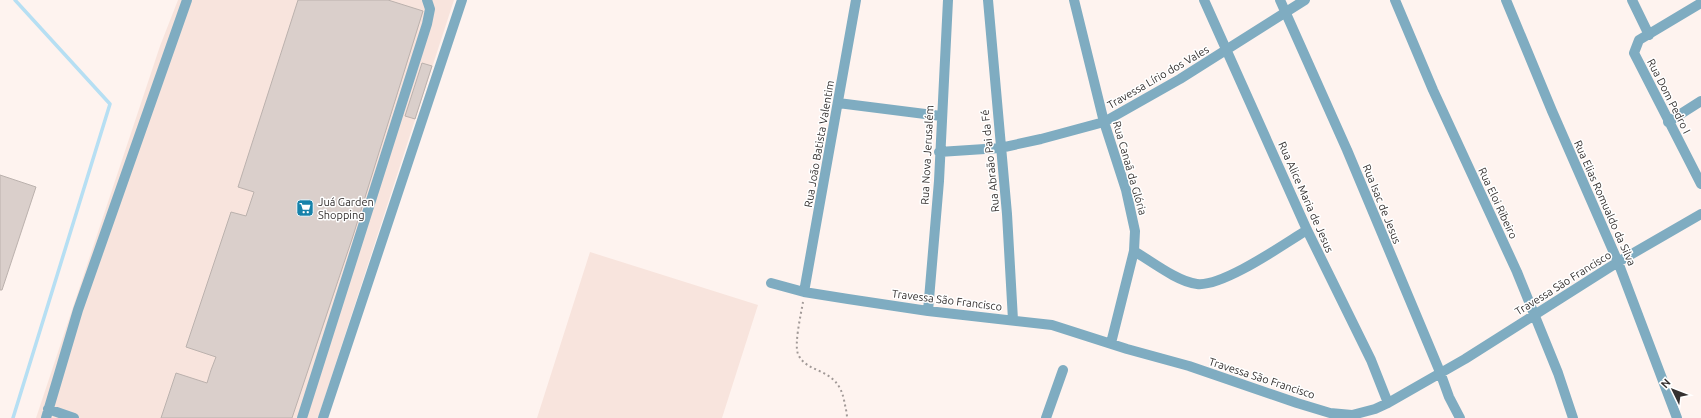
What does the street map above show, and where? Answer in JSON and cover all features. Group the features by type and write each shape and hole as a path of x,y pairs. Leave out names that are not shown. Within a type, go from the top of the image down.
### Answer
{"street":[{"path":"66,417 47,414 78,310 187,0"},
{"path":"302,418 427,24 430,9 427,0"},
{"path":"323,418 462,0"},
{"name":"Rua João Batista Valentim","path":"804,292 856,0"},
{"name":"Rua Nova Jerusalém","path":"928,311 948,0"},
{"name":"Rua Abraão Pai da Fé","path":"988,0 1007,214 1013,320"},
{"name":"Rua Canaã da Glória","path":"1074,0 1104,122 1130,207 1135,231 1134,251 1111,342"},
{"name":"Rua Alice Maria de Jesus","path":"1204,0 1307,230 1371,360 1388,403"},
{"name":"Rua Isac de Jesus","path":"1280,0 1349,156 1440,372 1449,397 1460,418"},
{"name":"Travessa Lírio dos Vales","path":"939,152 1000,148 1041,139 1104,122 1142,102 1305,0"},
{"name":"Rua Eloi Ribeiro","path":"1394,0 1436,97 1517,272 1558,373 1574,418"},
{"name":"Rua Elias Romualdo da Silva","path":"1506,0 1552,111 1618,262 1677,418"},
{"path":"1632,0 1650,34"},
{"name":"Rua Dom Pedro I","path":"1701,3 1639,40 1634,53 1701,184"},
{"path":"1668,122 1701,101"},
{"path":"838,103 941,116"},
{"name":"Travessa São Francisco","path":"771,283 804,292 928,311 1052,325 1111,342 1127,349 1189,366 1297,403 1330,413 1352,416 1375,409 1388,403 1465,359 1618,262 1701,214"},
{"path":"1134,251 1183,280 1197,284 1212,283 1256,261 1307,230"},
{"path":"1046,418 1063,370"}],"path":[{"path":"804,292 797,346 798,354 804,362 837,381 842,391 847,418"}],"shaded area":[{"path":"178,0 454,0 318,418 36,418 160,46"},
{"path":"590,252 758,305 722,418 537,418"}],"building":[{"name":"Juá Garden Shopping","path":"298,0 388,0 423,11 353,236 292,418 161,418 176,373 207,383 216,357 186,347 231,212 246,216 254,192 238,187"},
{"path":"422,63 432,66 415,119 405,116"},
{"path":"0,175 36,187 2,290 0,290"}],"waterway":[{"path":"13,418 110,104 15,0"}],"place":[{"name":"Juá Garden Shopping","path":"305,208"}]}
